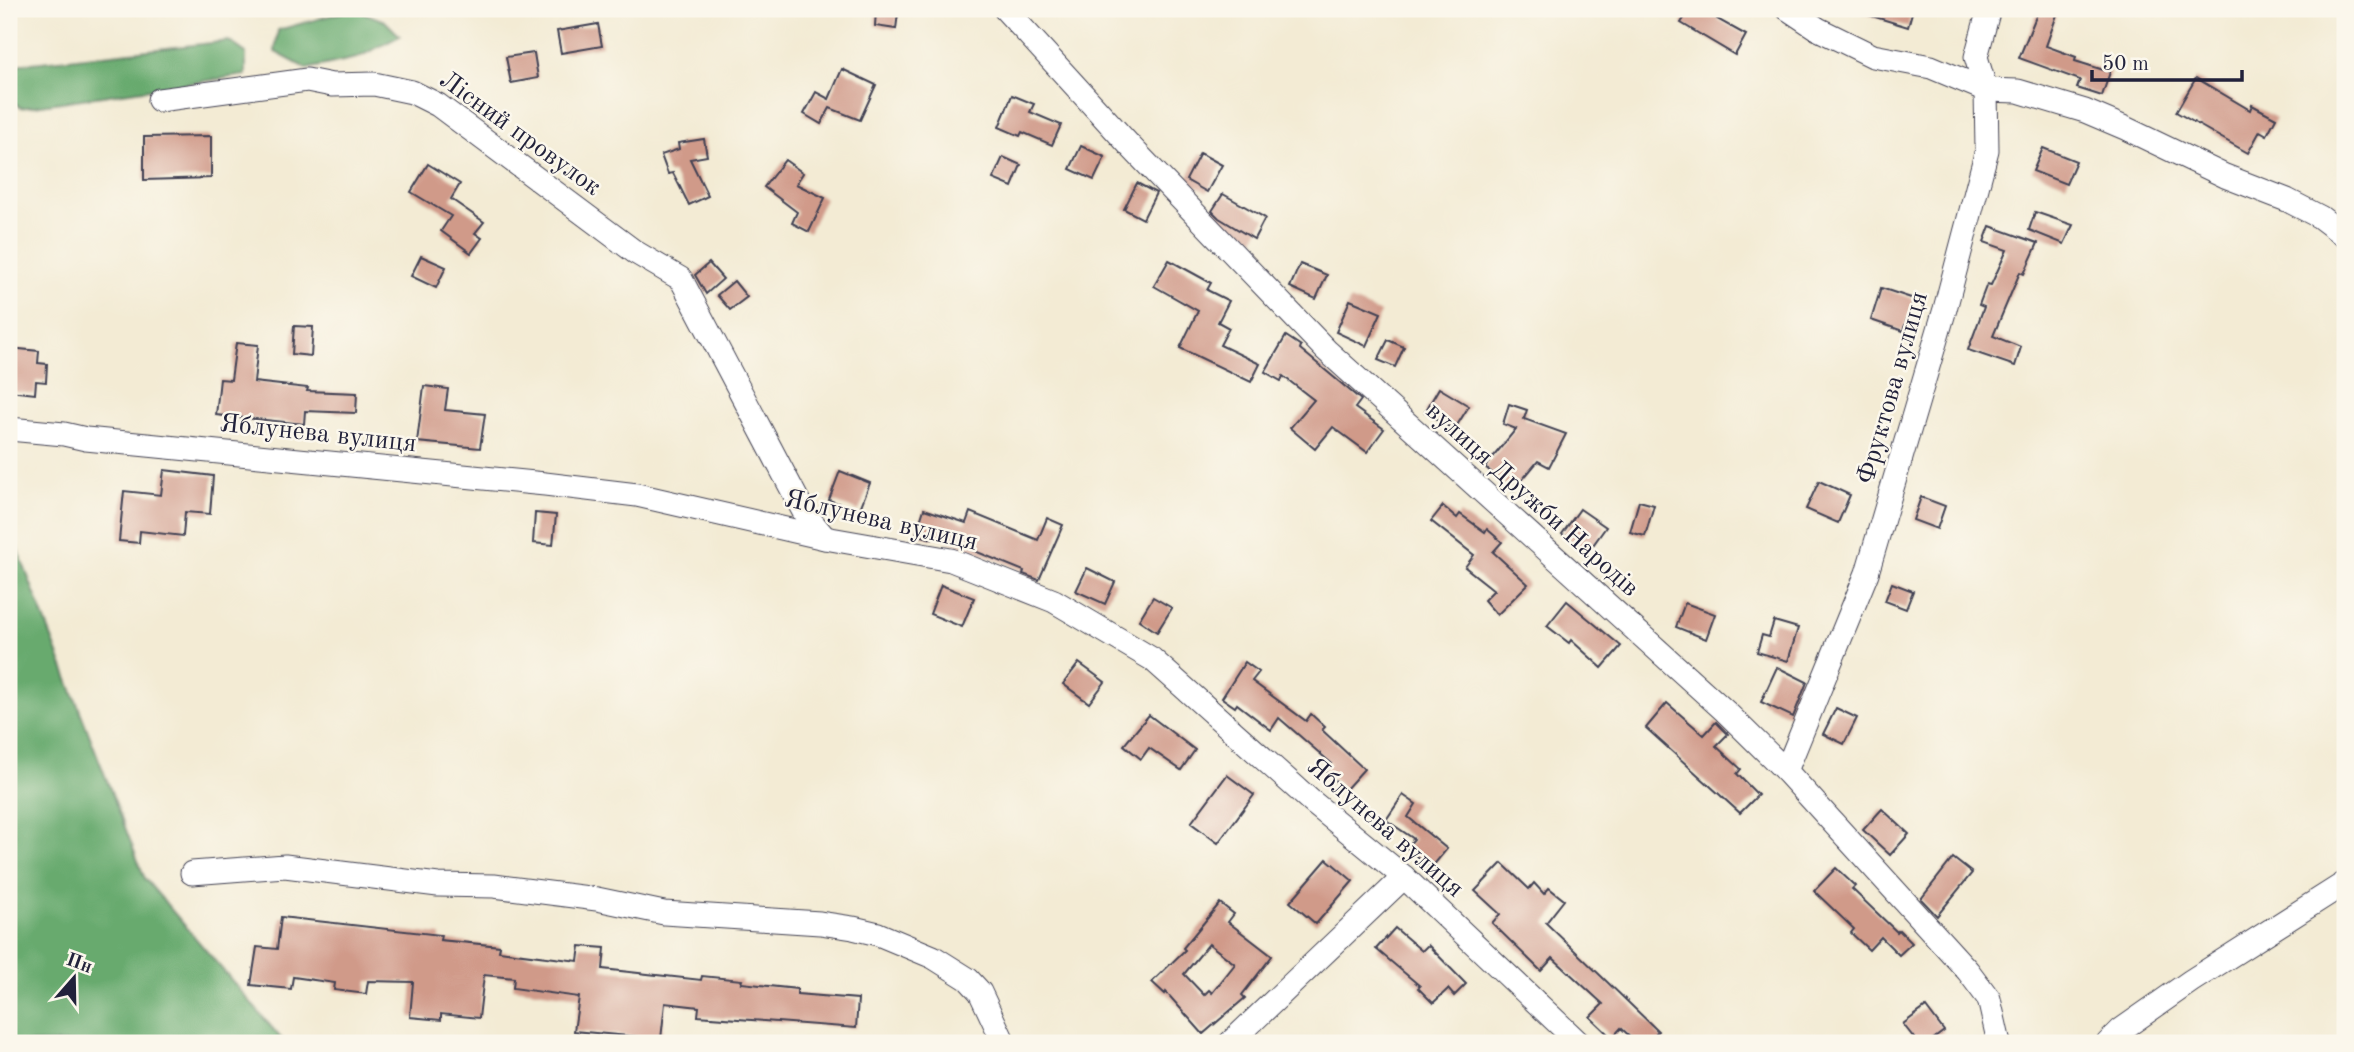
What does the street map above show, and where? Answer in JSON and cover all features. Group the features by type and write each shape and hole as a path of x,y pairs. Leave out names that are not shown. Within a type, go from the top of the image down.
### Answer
{"street":[{"name":"вулиця Дружби Народів","path":"1005,9 1131,147 1326,350 1725,711 1786,771 1968,971 1989,999 1999,1043"},
{"path":"1788,9 1818,29 1872,56 1931,67 1986,90 2018,91 2044,98 2125,128 2225,176 2287,200 2320,217 2345,236"},
{"name":"Фруктова вулиця","path":"1786,771 1867,573 1938,336 1987,150 1986,90 1976,57 1989,9"},
{"name":"Лісний провулок","path":"159,100 307,80 332,85 374,84 412,92 438,105 635,252 681,279 805,514 825,538"},
{"name":"Яблунева вулиця","path":"9,429 637,495 825,538 951,560 1054,601 1152,659 1311,801 1404,877 1579,1043"},
{"path":"192,873 285,866 438,885 494,886 597,899 664,913 820,923 853,928 900,942 952,967 980,992 1004,1043"},
{"path":"1230,1043 1404,877"},
{"path":"2108,1043 2121,1030 2191,981 2345,883"}],"green space":[{"path":"354,9 385,21 400,36 357,58 307,69 275,52 278,30"},
{"path":"229,41 246,53 246,75 21,108 9,98 9,58 14,65"},
{"path":"9,527 145,879 285,1043 9,1043"}],"building":[{"path":"1690,9 1723,9 1717,19 1746,35 1735,55 1681,23"},
{"path":"1862,9 1913,9 1908,27 1862,13"},
{"path":"2039,9 2059,9 2046,46 2076,57 2075,61 2110,72 2102,96 2077,88 2080,80 2019,58"},
{"path":"876,11 898,13 896,29 875,26"},
{"path":"598,24 602,46 561,53 557,31"},
{"path":"534,53 538,78 511,83 506,57"},
{"path":"842,69 876,85 860,120 830,108 821,124 804,114 816,92 829,99"},
{"path":"2196,78 2250,110 2252,105 2276,118 2267,135 2260,131 2248,153 2176,112"},
{"path":"1012,95 1034,104 1030,112 1061,125 1052,145 1022,132 1020,136 999,127"},
{"path":"211,136 211,178 144,180 144,137"},
{"path":"704,139 707,156 690,159 708,196 689,205 673,173 668,174 661,155 679,149 678,143"},
{"path":"1081,146 1105,157 1094,180 1070,169"},
{"path":"2043,148 2076,161 2066,184 2033,171"},
{"path":"1200,153 1222,165 1207,192 1186,180"},
{"path":"1003,157 1021,165 1012,187 993,179"},
{"path":"785,160 803,173 796,184 825,198 809,232 792,223 797,212 764,187"},
{"path":"428,164 460,184 451,199 484,222 475,233 482,238 471,253 441,231 451,216 411,192"},
{"path":"1137,183 1156,193 1143,219 1124,209"},
{"path":"1223,194 1265,218 1254,239 1212,211"},
{"path":"2035,212 2073,225 2064,244 2029,230"},
{"path":"1990,226 2038,243 2024,274 2020,272 1993,336 2021,347 2015,366 1968,350 1984,307 1979,305 1987,284 1991,285 2007,250 1984,242"},
{"path":"421,256 446,267 436,288 411,276"},
{"path":"1169,260 1211,283 1207,290 1229,301 1218,322 1229,328 1220,345 1260,364 1251,382 1180,348 1198,311 1154,286"},
{"path":"709,263 723,279 706,294 695,275"},
{"path":"1300,264 1327,275 1316,299 1290,287"},
{"path":"734,281 747,297 730,310 717,295"},
{"path":"1881,288 1914,299 1903,331 1871,320"},
{"path":"1350,300 1381,313 1366,346 1336,332"},
{"path":"294,326 313,327 311,356 292,354"},
{"path":"1286,336 1301,346 1300,349 1361,400 1355,408 1384,429 1367,452 1333,427 1315,449 1290,428 1314,400 1283,376 1281,381 1265,372"},
{"path":"1388,340 1404,347 1395,367 1378,360"},
{"path":"236,343 258,345 254,382 308,388 307,391 357,393 356,413 305,411 304,424 216,415 220,379 231,380"},
{"path":"9,348 39,351 38,363 47,364 46,382 36,381 35,394 9,391"},
{"path":"424,386 448,389 445,410 485,414 480,448 417,442"},
{"path":"1439,388 1469,406 1454,430 1425,412"},
{"path":"1509,404 1527,410 1524,419 1566,434 1549,467 1538,461 1513,491 1485,467 1516,429 1503,424"},
{"path":"164,470 213,476 210,514 185,512 183,536 140,531 139,543 119,541 124,491 161,495"},
{"path":"840,471 870,483 859,511 829,500"},
{"path":"1819,481 1850,495 1838,523 1806,509"},
{"path":"1921,497 1945,506 1937,529 1913,520"},
{"path":"1639,501 1654,505 1645,536 1630,532"},
{"path":"1443,506 1457,518 1460,514 1485,532 1487,529 1502,542 1493,552 1528,584 1497,615 1484,600 1494,590 1465,567 1474,555 1431,521"},
{"path":"924,509 966,523 970,512 1038,540 1047,518 1063,525 1039,580 1023,574 1024,571 933,534 932,539 916,534"},
{"path":"1580,509 1606,527 1588,552 1562,534"},
{"path":"535,513 556,515 553,545 533,543"},
{"path":"1087,568 1115,582 1105,604 1076,591"},
{"path":"1892,583 1913,591 1906,609 1885,601"},
{"path":"941,585 974,598 962,627 930,614"},
{"path":"1153,597 1172,608 1157,632 1139,620"},
{"path":"1567,601 1621,646 1602,668 1571,640 1569,643 1547,626"},
{"path":"1685,603 1715,614 1706,639 1676,627"},
{"path":"1774,621 1798,628 1788,661 1757,652 1762,635 1769,637"},
{"path":"1245,662 1259,672 1252,681 1306,721 1311,714 1325,727 1322,730 1364,769 1345,790 1324,770 1331,763 1279,718 1271,730 1237,704 1235,707 1222,698"},
{"path":"1079,663 1105,682 1089,703 1063,684"},
{"path":"1777,667 1807,682 1793,717 1761,702"},
{"path":"1667,703 1704,735 1716,722 1728,734 1716,746 1741,769 1737,774 1758,795 1740,813 1646,728"},
{"path":"1836,708 1857,718 1844,744 1823,734"},
{"path":"1149,715 1195,750 1181,770 1149,748 1141,759 1124,745"},
{"path":"1227,775 1254,795 1218,843 1191,823"},
{"path":"1403,795 1416,804 1408,817 1447,849 1431,868 1406,848 1414,839 1386,820"},
{"path":"1882,809 1909,834 1890,855 1863,830"},
{"path":"1953,858 1972,873 1937,916 1921,899"},
{"path":"1327,859 1353,881 1316,924 1290,902"},
{"path":"1502,863 1529,889 1534,883 1544,894 1549,888 1564,900 1546,923 1658,1031 1656,1033 1666,1043 1637,1043 1621,1028 1612,1038 1590,1017 1603,1004 1553,958 1541,971 1492,923 1500,914 1475,891"},
{"path":"1836,868 1855,886 1852,889 1912,943 1899,955 1881,937 1869,950 1851,933 1854,929 1814,891"},
{"path":"1220,903 1234,914 1228,922 1272,956 1242,995 1245,998 1203,1034 1166,992 1165,994 1152,982 1185,950 1183,948","holes":["1209,944 1235,964 1212,993 1209,990 1204,995 1184,974"]},
{"path":"281,917 441,935 440,940 500,946 499,951 578,961 580,946 605,948 603,969 701,980 702,976 742,980 741,983 797,989 797,994 858,999 856,1028 698,1016 699,1007 665,1003 661,1039 574,1031 579,997 513,988 514,978 484,975 479,1018 441,1014 441,1020 410,1017 413,982 368,981 366,994 334,990 335,983 293,977 291,989 251,985 257,947 277,949"},
{"path":"1395,928 1422,951 1428,945 1466,984 1454,996 1448,989 1433,1003 1418,988 1420,986 1376,949"},
{"path":"1926,1007 1944,1031 1928,1043 1918,1043 1903,1024"}]}
